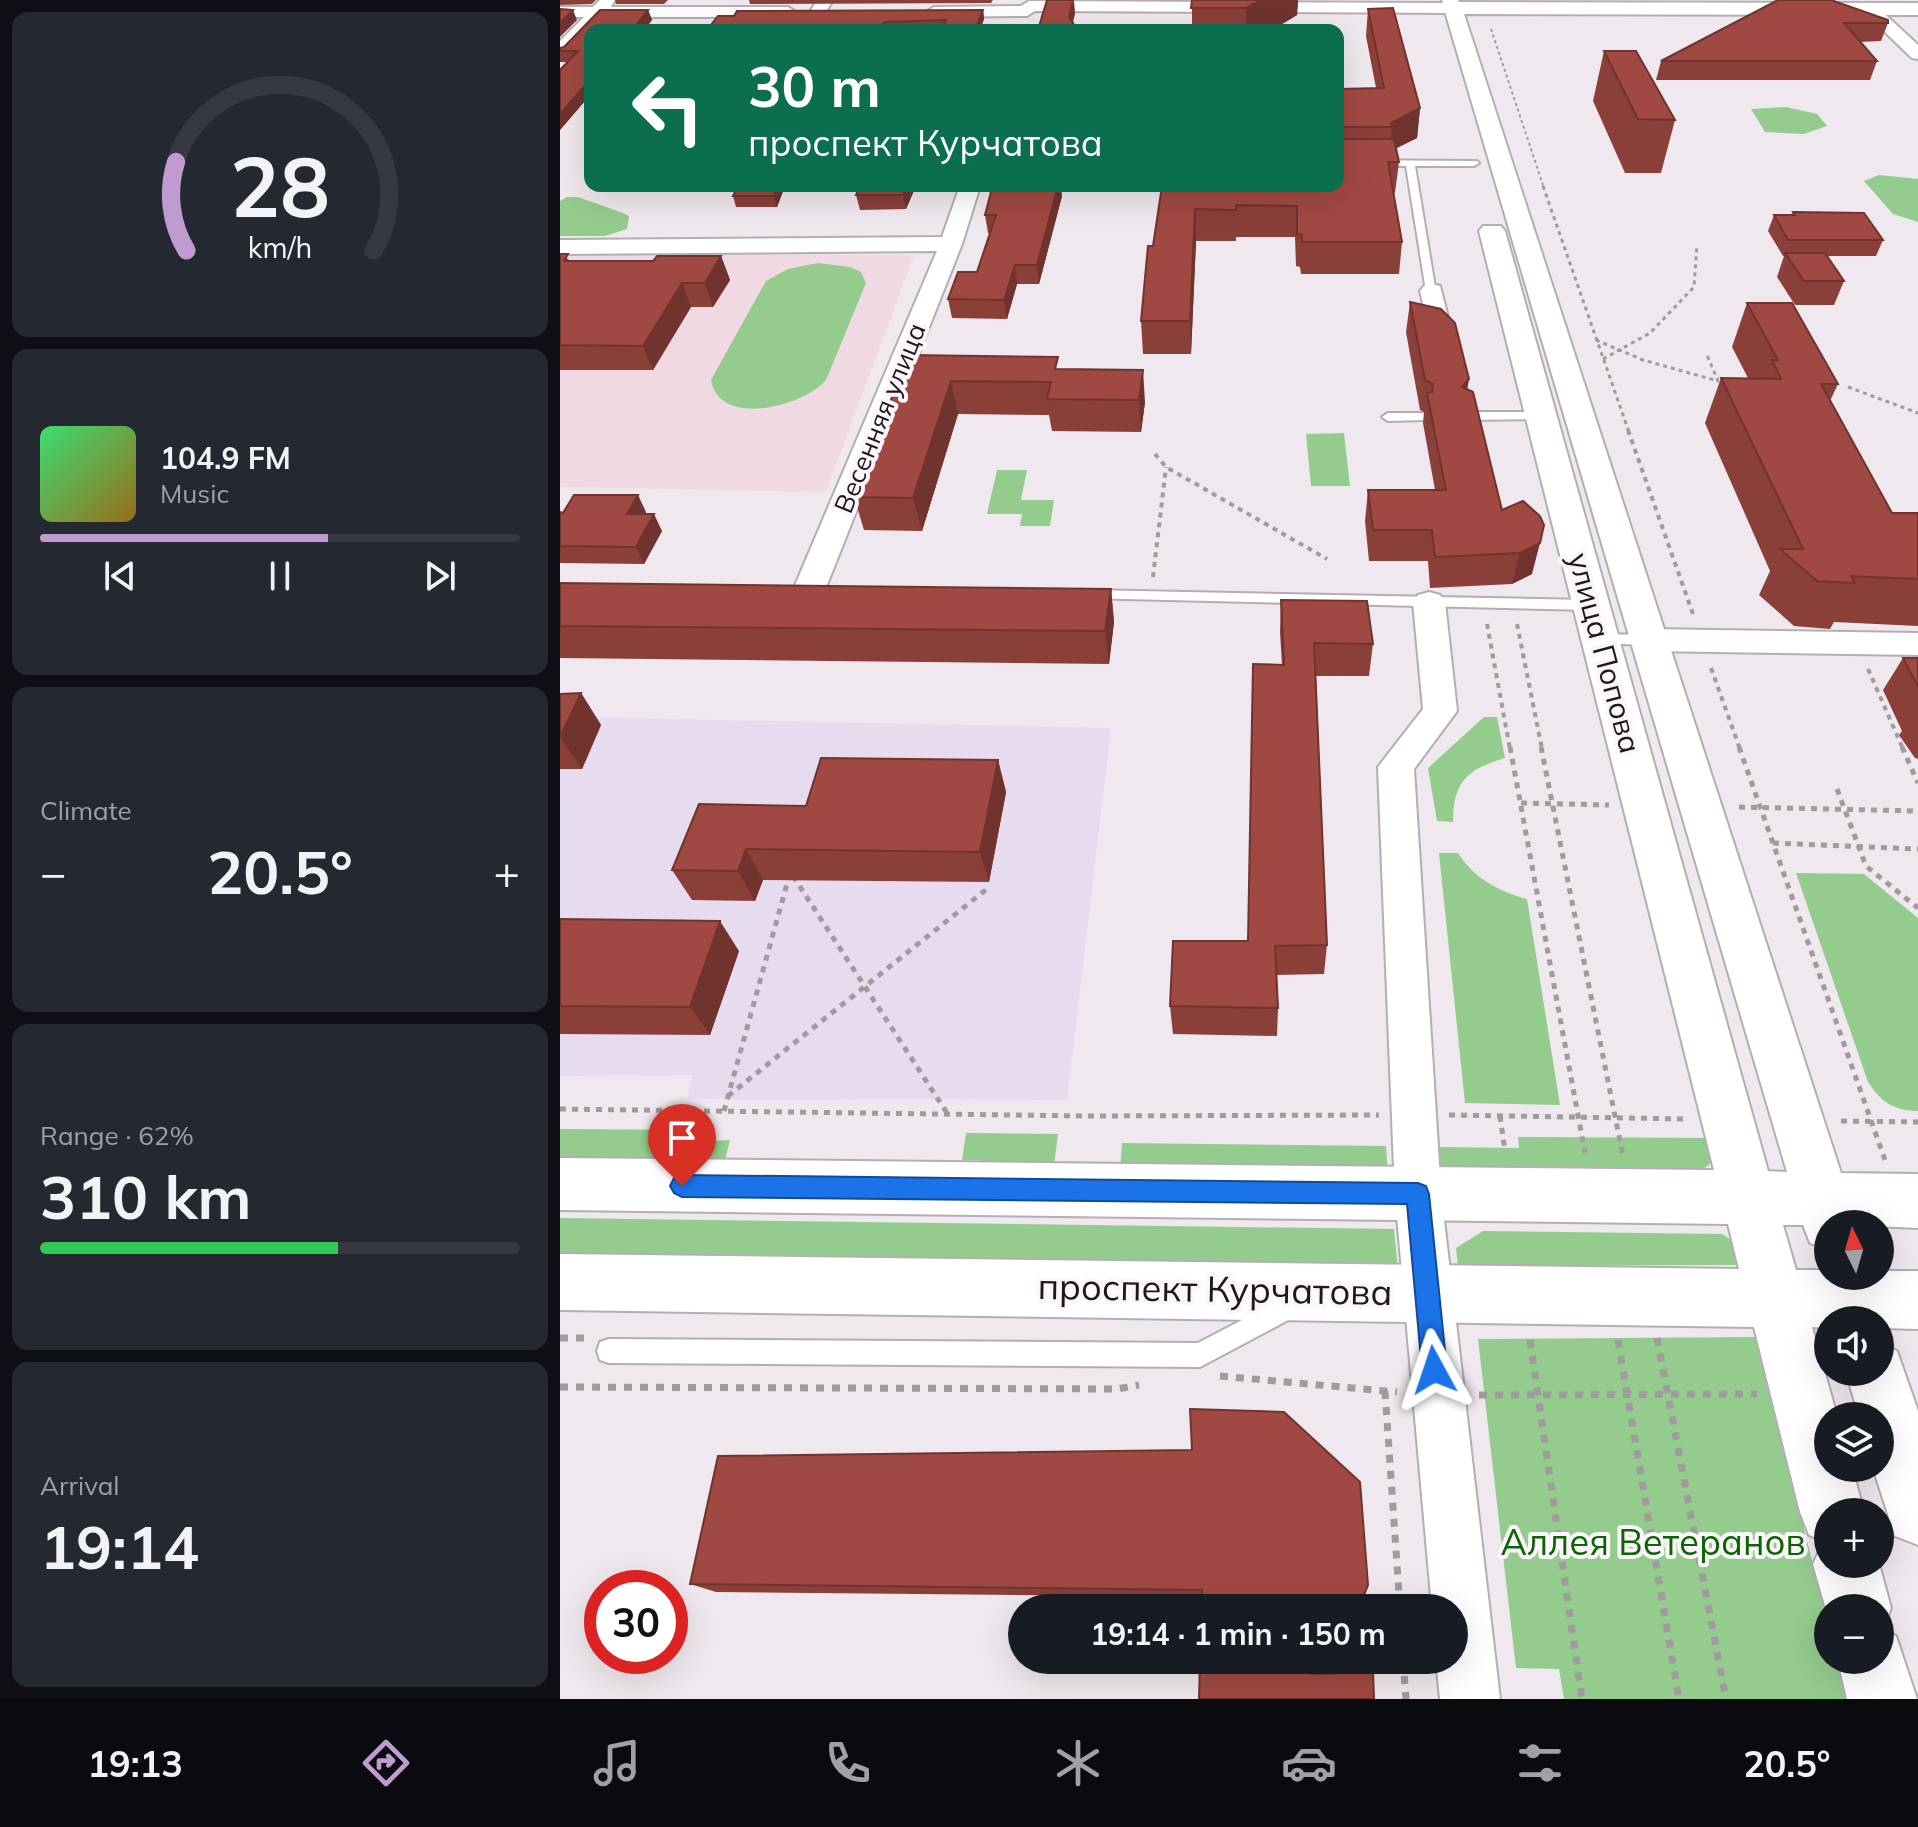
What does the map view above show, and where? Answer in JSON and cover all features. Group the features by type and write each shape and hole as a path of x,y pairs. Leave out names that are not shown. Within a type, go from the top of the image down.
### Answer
{"main road":[{"path":"1445,5 1866,5 1918,9"},
{"name":"улица Попова","path":"1445,5 1474,163 1828,1498"},
{"name":"улица Попова","path":"1445,5 1649,640 1826,1210"},
{"path":"560,1184 1749,1198 1816,1210"},
{"path":"1844,1210 1918,1201"},
{"name":"проспект Курчатова","path":"560,1282 1918,1300"},
{"path":"1880,1386 1918,1513"},
{"path":"1876,1674 1882,1699"}],"street":[{"path":"909,12 1029,6 1445,5"},
{"path":"1866,5 1918,54"},
{"path":"560,12 603,6 825,8"},
{"path":"586,24 603,6"},
{"path":"560,51 584,26"},
{"name":"Весенняя улица","path":"817,590 951,244 968,192"},
{"path":"560,247 951,244"},
{"path":"1432,291 1437,321"},
{"path":"1429,602 1440,711 1396,767 1418,1194 1470,1699"},
{"path":"1649,640 1918,644"}],"lane":[{"path":"1344,163 1474,163"},
{"path":"1410,163 1432,291"},
{"path":"1466,416 1541,416"},
{"path":"1388,417 1422,417"},
{"path":"1064,595 1483,603 1596,622 1649,640"},
{"path":"609,1351 1200,1355 1320,1291"}],"path":[{"path":"1603,359 1650,333 1694,287 1697,245"},
{"path":"1595,340 1616,351 1718,381"},
{"path":"1706,353 1723,390"},
{"path":"1848,387 1918,413"},
{"path":"1155,454 1166,467 1327,559"},
{"path":"1151,596 1166,467"},
{"path":"1483,603 1593,1195"},
{"path":"1856,643 1918,783"},
{"path":"1837,789 1866,866 1918,908"},
{"path":"1773,843 1918,849"},
{"path":"724,1111 795,859"},
{"path":"791,872 947,1114"},
{"path":"728,1096 988,888"},
{"path":"560,1109 1728,1120"},
{"path":"1500,1116 1511,1194"},
{"path":"1799,1121 1918,1122"},
{"path":"1524,1293 1582,1699"},
{"path":"1611,1295 1679,1699"},
{"path":"1217,1376 1437,1396 1801,1393"},
{"path":"560,1387 1117,1389 1145,1384"},
{"path":"1385,1391 1399,1594"},
{"path":"1404,1674 1406,1699"}],"shaded area":[{"path":"560,253 914,255 826,492 560,487"},
{"path":"573,717 1111,728 1067,1100 687,1099 693,1075 560,1076 560,743"}],"green space":[{"path":"1786,107 1817,114 1827,126 1804,134 1765,132 1751,109"},
{"path":"1879,175 1918,179 1918,222 1893,214 1864,181"},
{"path":"578,197 629,216 627,229 605,236 560,236 560,201"},
{"path":"818,263 850,267 861,272 866,283 826,380 815,390 782,405 745,408 729,404 717,395 711,380 766,281 788,269"},
{"path":"1344,433 1350,486 1311,486 1306,434"},
{"path":"997,470 1027,470 1021,500 1054,500 1050,526 1020,526 1022,514 987,514"},
{"path":"1484,717 1497,717 1505,758 1472,772 1456,796 1453,822 1437,821 1428,768"},
{"path":"1439,853 1458,853 1488,883 1527,899 1560,1105 1465,1103"},
{"path":"1796,873 1864,874 1918,918 1918,1111 1889,1104 1868,1082"},
{"path":"560,1129 714,1130 710,1141 730,1140 725,1160 560,1166"},
{"path":"966,1133 1058,1134 1053,1173 980,1173 981,1160 962,1160"},
{"path":"1518,1137 1710,1138 1714,1155 1709,1165 1698,1172 1441,1171 1439,1147 1519,1148"},
{"path":"1122,1143 1386,1146 1388,1176 1120,1172"},
{"path":"560,1218 1394,1229 1398,1270 560,1260"},
{"path":"1483,1231 1722,1234 1738,1244 1744,1265 1458,1266 1456,1248"},
{"name":"Аллея Ветеранов","path":"1755,1337 1814,1578 1821,1594 1814,1594 1814,1674 1841,1674 1847,1699 1564,1699 1559,1669 1516,1668 1478,1339"}],"building":[{"path":"1047,0 1073,0 1069,17 1074,24 1040,24"},
{"path":"1192,0 1261,0 1246,8 1191,8"},
{"path":"1778,0 1831,0 1888,20 1888,23 1844,23 1877,61 1661,61"},
{"path":"1393,8 1420,108 1391,123 1392,127 1344,127 1344,89 1384,88 1368,9"},
{"path":"560,9 573,10 560,23"},
{"path":"600,10 648,10 637,24 586,24"},
{"path":"983,10 977,24 944,24 946,20 882,24 712,24 718,16 734,16 737,11"},
{"path":"584,26 584,87 560,114 560,70 578,51 560,51"},
{"path":"1604,51 1636,51 1675,120 1638,119"},
{"path":"1344,139 1394,139 1399,162 1388,162 1402,242 1302,242 1302,235 1297,234 1297,206 1236,205 1236,210 1195,209 1190,321 1141,321 1148,246 1153,246 1161,192 1344,192"},
{"path":"735,192 775,192 774,196 733,196"},
{"path":"857,192 904,192 903,195 856,195"},
{"path":"991,192 1056,192 1037,265 1015,265 1004,300 948,299 958,272 977,272 996,215 985,215"},
{"path":"1793,212 1864,213 1883,240 1788,240 1774,215 1795,215"},
{"path":"1785,253 1825,253 1844,281 1804,281"},
{"path":"560,254 568,254 564,261 653,261 657,256 721,256 705,283 682,283 643,346 560,345"},
{"path":"1410,302 1441,309 1455,323 1469,379 1462,387 1473,392 1502,510 1523,501 1540,516 1544,525 1540,543 1520,553 1435,557 1432,530 1373,530 1368,490 1446,490 1427,393 1432,392 1433,384 1425,380"},
{"path":"1747,303 1792,303 1838,384 1821,384 1892,513 1918,513 1918,579 1851,576 1855,583 1817,581 1780,549 1803,549 1721,378 1781,379 1772,360 1778,360"},
{"path":"908,355 1058,357 1055,369 1143,370 1139,400 1047,399 1051,382 951,381 913,498 854,497"},
{"path":"574,495 638,495 627,514 654,514 636,547 560,546 560,512 563,513"},
{"path":"560,583 1111,589 1105,631 560,626"},
{"path":"1281,600 1367,601 1373,644 1314,643 1327,945 1275,946 1278,1008 1170,1006 1173,941 1248,941 1253,664 1284,665"},
{"path":"1903,658 1918,658 1918,687"},
{"path":"581,693 560,737 560,694"},
{"path":"821,758 998,760 980,852 746,849 738,871 672,870 699,804 806,806"},
{"path":"560,919 720,921 690,1007 560,1006"},
{"path":"1190,1409 1284,1412 1360,1482 1368,1585 1364,1594 1202,1594 1202,1590 690,1584 718,1456 1192,1450"},
{"path":"1200,1674 1373,1674 1374,1699 1199,1699"}],"route":[{"path":"682,1186 1418,1194 1434,1370"}]}
